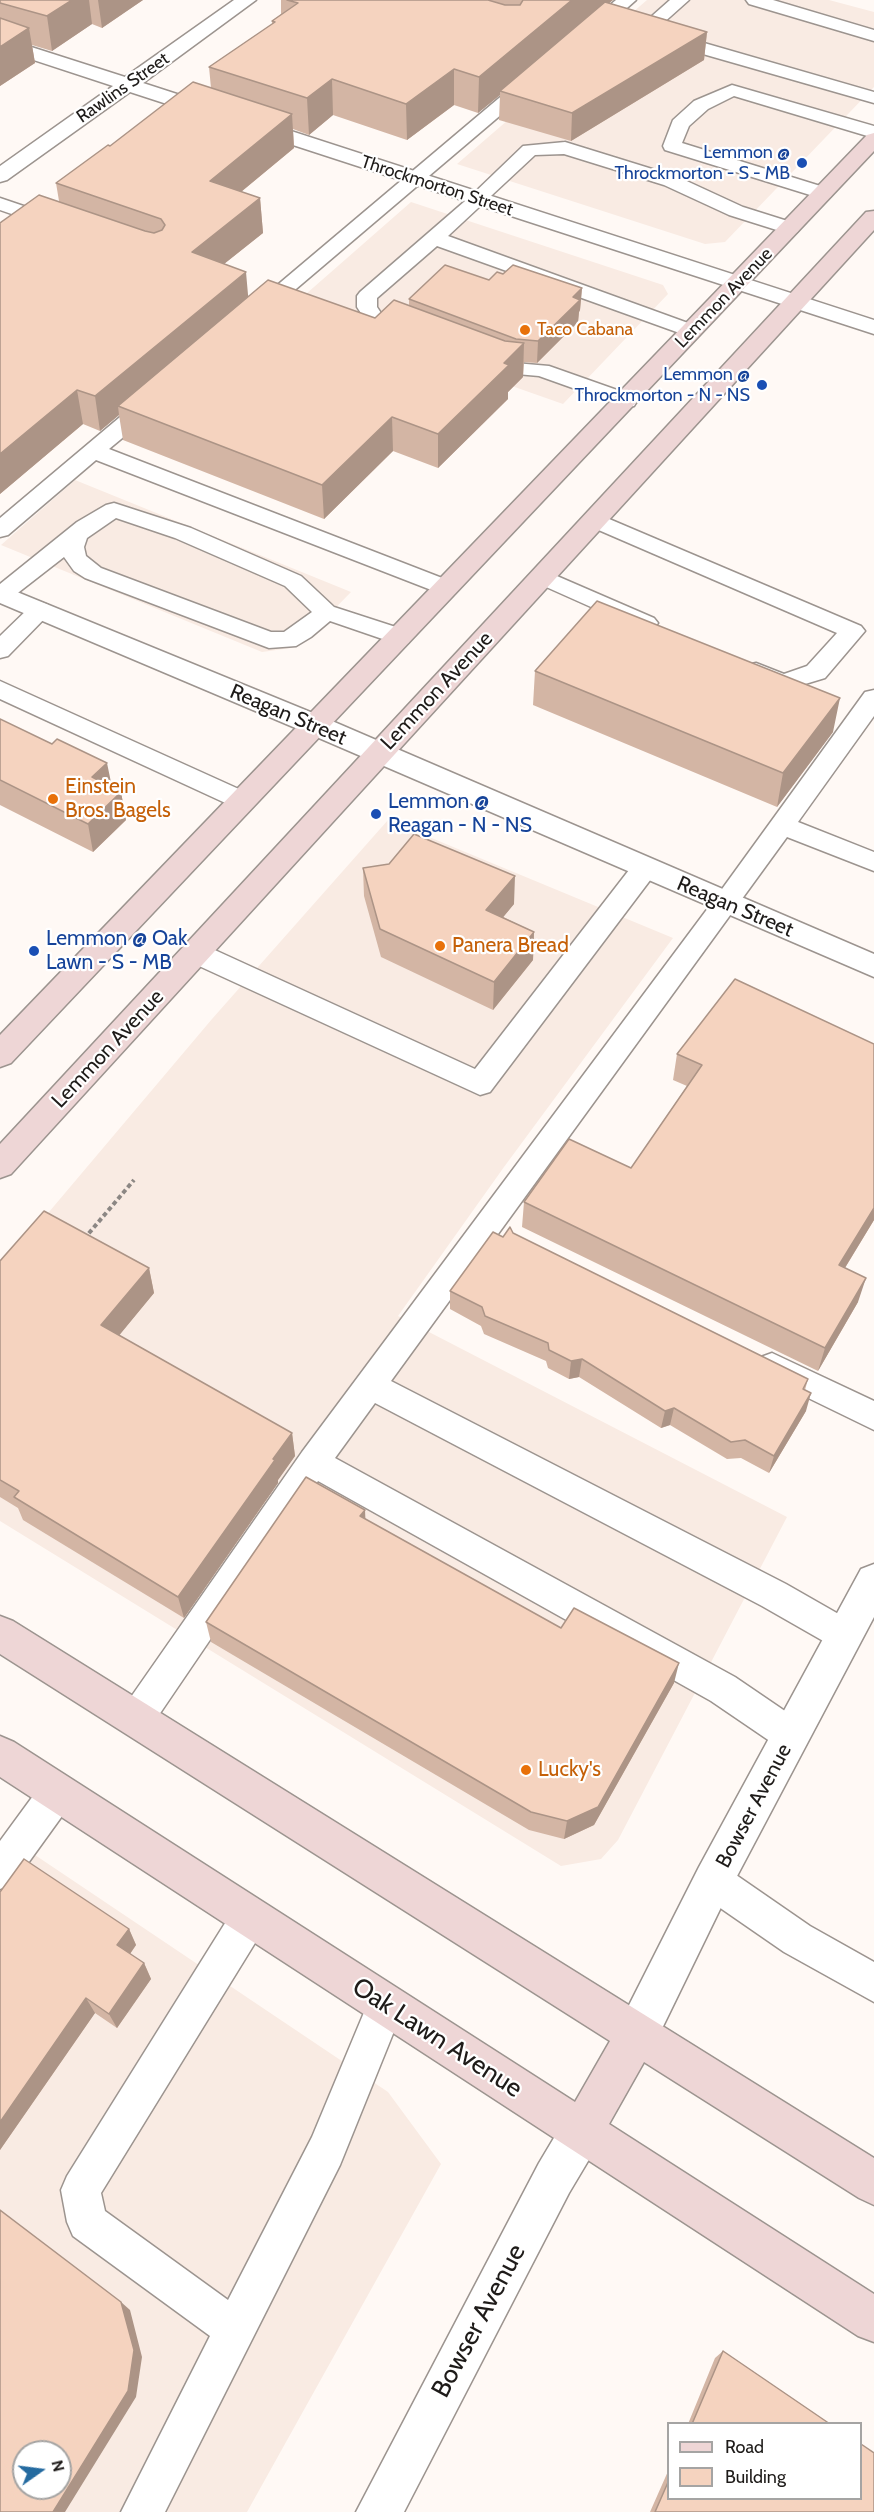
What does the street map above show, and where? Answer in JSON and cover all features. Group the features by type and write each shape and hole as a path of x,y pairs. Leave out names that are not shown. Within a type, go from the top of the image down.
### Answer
{"main road":[{"name":"Lemmon Avenue","path":"0,1055 874,139"},
{"name":"Lemmon Avenue","path":"0,1165 874,217"},
{"path":"0,1633 874,2183"},
{"name":"Oak Lawn Avenue","path":"0,1755 874,2320"},
{"path":"582,2131 638,2034"}],"street":[{"name":"Rawlins Street","path":"0,176 246,0"},
{"name":"Throckmorton Street","path":"0,43 874,327"},
{"name":"Reagan Street","path":"1,593 315,725 874,966"},
{"name":"Bowser Avenue","path":"638,2034 714,1881 874,1581"},
{"name":"Bowser Avenue","path":"379,2512 554,2178 582,2131"}],"lane":[{"path":"572,46 627,0"},
{"path":"680,0 653,22 652,27 660,36 874,98"},
{"path":"755,0 874,36"},
{"path":"244,323 545,69"},
{"path":"823,193 672,146 680,124 701,105 732,90 874,132"},
{"path":"437,335 415,333 373,317 367,307 367,297 479,199 530,150 565,148 671,181 736,211 790,228"},
{"path":"0,204 72,230"},
{"path":"434,238 692,331"},
{"path":"480,346 512,369 542,370 626,401"},
{"path":"520,353 532,357 542,370"},
{"path":"0,530 164,391"},
{"path":"93,451 447,588"},
{"path":"1,593 35,569 85,527 114,510 183,533 293,581 326,612 400,637"},
{"path":"596,520 853,630 816,672 782,683 738,663"},
{"path":"85,527 76,536 73,547 75,557 82,566 93,573 268,640 288,640 303,632 326,612"},
{"path":"543,577 661,629"},
{"path":"0,650 40,610"},
{"path":"0,689 243,801"},
{"path":"136,1719 314,1462 726,903 874,698"},
{"path":"782,825 874,862"},
{"path":"196,953 480,1084 645,868"},
{"path":"748,1354 874,1416"},
{"path":"370,1385 774,1595 844,1635"},
{"path":"314,1462 723,1689 792,1736"},
{"path":"0,1871 57,1793"},
{"path":"714,1881 797,1939 874,1983"},
{"path":"234,2330 87,2222 81,2190 250,1917"},
{"path":"142,2512 326,2151 386,2004"}],"path":[{"path":"81,1241 134,1180"}],"shaded area":[{"path":"647,0 829,0 874,12 874,87 725,242 705,244 457,164"},
{"path":"411,202 663,285 668,294 563,404 290,308"},
{"path":"75,480 351,592 308,636 291,648 262,652 1,545"},
{"path":"388,820 673,938 504,1167 398,1316 787,1517 618,1840 601,1859 561,1866 0,1521 0,1270 212,1019"},
{"path":"32,1853 388,2092 441,2164 247,2512 0,2512 0,1898"}],"building":[{"path":"0,0 72,0 47,16 0,3"},
{"path":"287,0 488,0 505,5 520,5 523,0 572,0 479,77 454,69 406,104 332,79 307,98 209,67 275,22 272,21 298,3"},
{"path":"605,2 707,32 572,113 500,91"},
{"path":"0,18 29,28 0,47"},
{"path":"193,82 292,114 210,181 260,198 192,252 246,272 95,396 77,390 0,454 0,223 39,195 145,231 154,233 162,230 165,225 161,219 56,183 108,145 110,146"},
{"path":"445,265 489,280 497,272 503,274 513,265 582,288 573,297 580,300 538,341 516,339 409,299"},
{"path":"268,280 375,318 394,300 505,341 524,343 504,363 509,365 438,434 392,417 322,485 118,406"},
{"path":"597,601 840,698 783,773 535,671"},
{"path":"0,719 52,744 57,739 107,763 92,777 121,792 88,824 0,780"},
{"name":"Panera Bread","path":"414,834 515,876 486,910 534,932 494,982 380,929 363,868 389,864"},
{"path":"735,979 874,1044 874,1208 839,1265 866,1278 825,1348 524,1202 569,1139 631,1168 702,1065 677,1054"},
{"path":"44,1211 149,1268 101,1325 292,1433 178,1597 14,1497 19,1491 0,1480 0,1261"},
{"path":"510,1227 513,1233 808,1379 803,1389 811,1393 774,1456 745,1440 731,1442 674,1408 665,1411 582,1359 571,1361 549,1350 548,1343 485,1316 482,1307 450,1291 493,1232 503,1237"},
{"path":"306,1477 365,1510 360,1516 561,1628 574,1608 679,1663 598,1807 567,1821 531,1812 206,1622"},
{"path":"24,1859 129,1929 117,1945 144,1963 109,2014 86,1998 0,2122 0,1892"},
{"path":"0,2210 121,2302 134,2350 128,2391 72,2481 72,2440 12,2440 12,2500 60,2500 53,2512 0,2512"},
{"path":"723,2351 827,2422 693,2422"},
{"path":"862,2445 874,2453 874,2512 655,2512 667,2485 667,2500 862,2500"}],"place":[{"name":"Lemmon @ Throckmorton - S - MB","path":"802,163"},
{"name":"Taco Cabana","path":"525,330"},
{"name":"Lemmon @ Throckmorton - N - NS","path":"762,385"},
{"name":"Einstein Bros. Bagels","path":"53,799"},
{"name":"Lemmon @ Reagan - N - NS","path":"376,814"},
{"name":"Panera Bread","path":"440,946"},
{"name":"Lemmon @ Oak Lawn - S - MB","path":"34,951"},
{"name":"Lucky's","path":"526,1770"}]}
